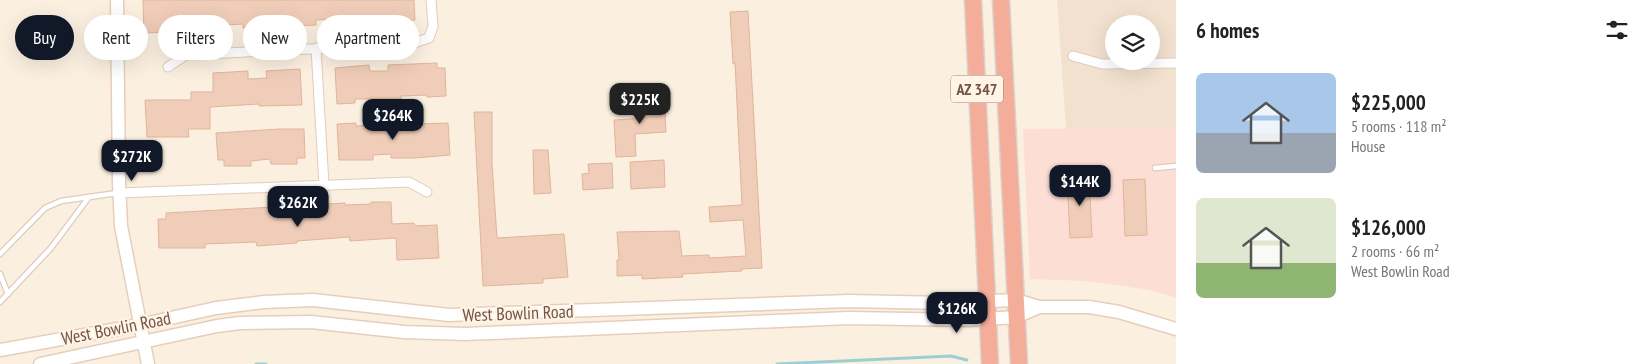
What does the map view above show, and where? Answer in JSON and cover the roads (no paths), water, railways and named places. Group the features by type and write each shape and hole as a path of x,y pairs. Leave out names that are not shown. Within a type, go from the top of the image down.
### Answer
{"highway":[{"name":"AZ 347","path":"973,0 990,364"},
{"name":"AZ 347","path":"1001,0 1019,364"}],"street":[{"path":"117,0 121,226 148,364"},
{"path":"168,68 186,55 411,44 429,38 433,26 431,0"},
{"path":"316,48 324,185"},
{"path":"1073,56 1102,64 1176,63"},
{"path":"119,193 409,182 427,192"},
{"name":"West Bowlin Road","path":"0,350 140,325 216,308 313,300 449,315 849,300 944,303 1016,300 1039,307 1090,307 1112,311 1176,329"},
{"name":"West Bowlin Road","path":"40,364 217,326 263,322 311,322 404,332 465,334 849,318 944,321 987,319 1016,317 1039,307"}],"lane":[{"path":"1155,168 1176,166"},
{"path":"0,254 45,208 61,201 119,193"},
{"path":"0,302 51,248 89,197"},
{"path":"0,274 8,294"}],"waterway":[{"path":"777,364 951,356 967,360"},
{"path":"256,364 266,364"}]}
